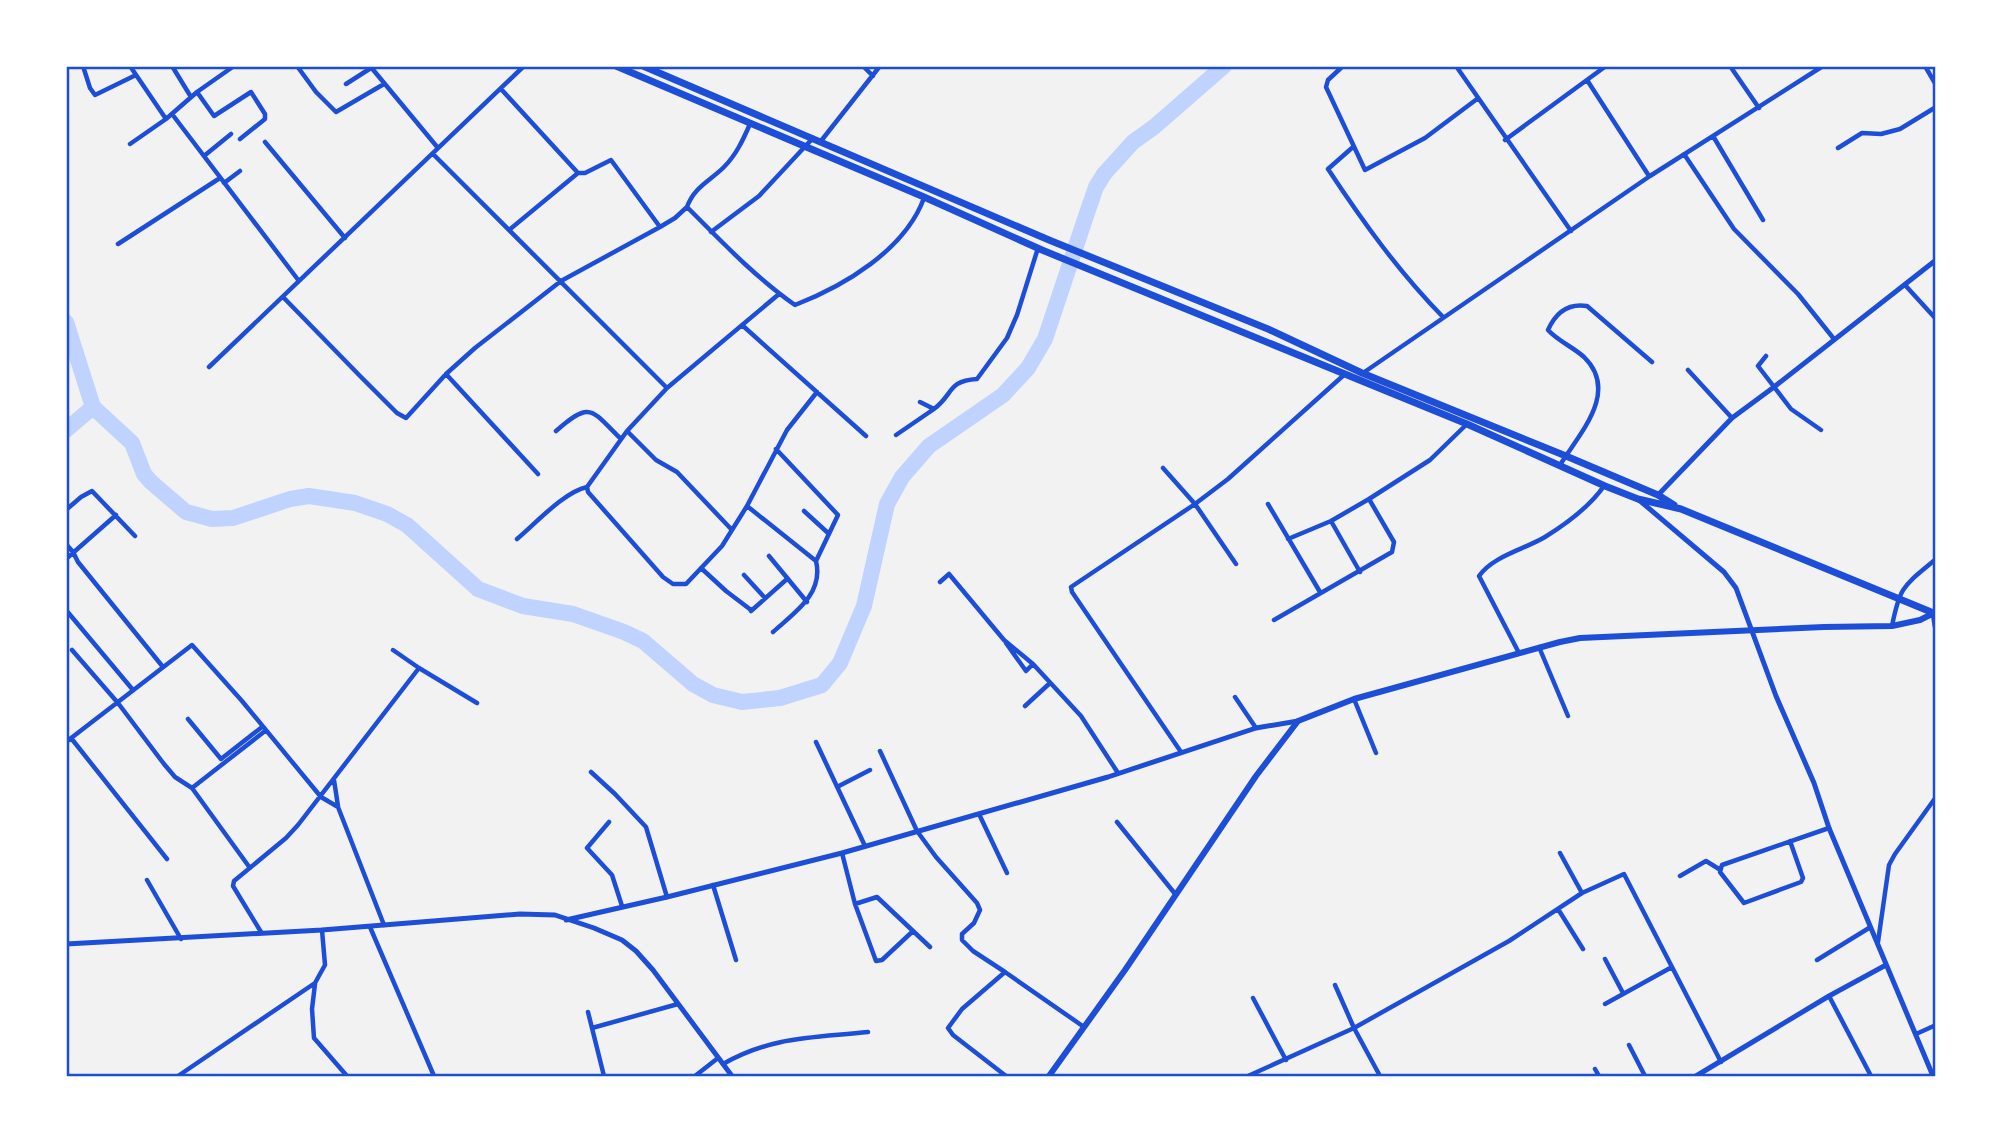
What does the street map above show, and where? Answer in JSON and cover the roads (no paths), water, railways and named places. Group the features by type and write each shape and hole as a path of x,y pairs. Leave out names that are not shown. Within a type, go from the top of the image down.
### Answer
{"highway":[{"path":"616,66 924,197 1039,251 1219,321 1467,424 1605,486 1639,499 1681,509 1898,597 1935,614 1936,626"},
{"path":"643,66 978,207 1049,240 1268,329 1362,373 1658,495 1681,509"},
{"path":"974,220 978,207"},
{"path":"1219,321 1223,312"}],"main road":[{"path":"1049,1076 1256,776 1298,721 1354,699 1580,638 1892,626 1935,614"}],"street":[{"path":"83,66 95,95 136,75"},
{"path":"130,66 166,119"},
{"path":"172,66 191,97"},
{"path":"130,144 234,66"},
{"path":"297,66 335,112 384,84"},
{"path":"209,366 524,66"},
{"path":"863,66 873,76"},
{"path":"710,232 759,195 804,148 817,139 880,66"},
{"path":"1456,66 1570,231"},
{"path":"1505,140 1606,66"},
{"path":"1730,66 1759,108"},
{"path":"1362,373 1650,176 1823,66"},
{"path":"1925,66 1936,85"},
{"path":"346,84 370,67 438,148"},
{"path":"1342,67 1328,80 1326,87 1364,170 1425,138 1477,99"},
{"path":"1587,80 1650,176"},
{"path":"501,89 578,173"},
{"path":"197,92 214,116 249,93 253,94 265,114 265,119 240,139"},
{"path":"1838,148 1862,133 1892,133 1936,107"},
{"path":"173,114 299,281"},
{"path":"283,297 397,413 403,418 408,417 446,374 475,348 561,281 675,218 687,207 695,191 726,165 741,144 750,124"},
{"path":"204,156 231,134"},
{"path":"1713,136 1763,220"},
{"path":"265,142 345,237"},
{"path":"1353,147 1328,169 1364,225 1443,317"},
{"path":"433,153 667,388"},
{"path":"1684,154 1734,229 1798,293 1834,339"},
{"path":"509,230 578,173 585,173 611,160 660,227"},
{"path":"118,244 240,171"},
{"path":"687,207 710,232 795,305 815,297 882,254 919,211 924,197"},
{"path":"896,435 941,404 961,380 977,379 993,359 1007,338 1017,315 1039,251"},
{"path":"1658,495 1732,418 1934,263"},
{"path":"1905,285 1936,319"},
{"path":"517,539 566,497 579,489 587,488 627,431 667,388 779,294"},
{"path":"1560,466 1597,406 1598,391 1590,365 1548,330 1555,317 1568,307 1587,306 1652,362"},
{"path":"742,325 866,436"},
{"path":"1766,356 1758,366 1796,412 1821,430"},
{"path":"1688,370 1732,418"},
{"path":"446,374 538,474"},
{"path":"1181,752 1070,588 1228,479 1345,374"},
{"path":"587,488 663,577 673,584 686,584 722,546 747,506 787,430 817,391"},
{"path":"920,401 934,409"},
{"path":"556,431 576,413 586,410 594,413 621,439"},
{"path":"1288,538 1331,521 1369,499 1430,460 1467,424"},
{"path":"627,431 656,460 677,472 732,530"},
{"path":"776,449 838,515 816,561"},
{"path":"1163,468 1195,504 1236,564"},
{"path":"1519,653 1479,576 1487,567 1547,536 1592,500 1605,486"},
{"path":"66,510 92,491 135,536"},
{"path":"1273,620 1387,556 1394,548 1394,542 1369,499"},
{"path":"1639,499 1724,572 1742,601 1776,696 1814,783 1829,828 1933,1071"},
{"path":"1268,504 1320,592"},
{"path":"747,506 816,561 819,572 816,586 807,601 773,632"},
{"path":"804,511 828,533"},
{"path":"66,559 116,515"},
{"path":"1331,521 1360,572"},
{"path":"66,544 163,667"},
{"path":"769,556 807,601"},
{"path":"1892,626 1898,597 1905,585 1936,559"},
{"path":"701,568 750,611 787,579"},
{"path":"940,583 949,574 1026,671 1033,664"},
{"path":"744,576 765,598"},
{"path":"66,610 133,690"},
{"path":"1004,640 1033,664 1081,716 1118,774"},
{"path":"167,859 69,740 192,645 320,797 338,807"},
{"path":"1539,648 1568,716"},
{"path":"72,650 118,703 175,777 192,788 250,868"},
{"path":"393,650 477,703"},
{"path":"261,932 233,886 236,879 286,838 419,668"},
{"path":"1025,706 1050,683"},
{"path":"1235,697 1256,728"},
{"path":"1354,699 1376,753"},
{"path":"188,719 221,759 264,729"},
{"path":"566,920 842,853 1118,774 1256,728 1298,721"},
{"path":"192,788 264,729"},
{"path":"816,742 864,846"},
{"path":"880,751 917,831 977,903 980,910 974,923 962,934 962,940 973,951 1084,1027"},
{"path":"837,787 870,770"},
{"path":"591,772 646,827 667,897"},
{"path":"333,780 338,807 384,925"},
{"path":"1877,945 1889,865 1936,797"},
{"path":"979,814 1007,873"},
{"path":"608,822 587,848 612,875 622,906"},
{"path":"1117,822 1175,895"},
{"path":"1719,869 1723,865 1829,828"},
{"path":"1679,876 1706,861 1719,869 1746,903 1801,882 1803,878 1790,841"},
{"path":"1560,852 1582,893"},
{"path":"842,853 876,961 879,962 912,932"},
{"path":"1248,1076 1353,1028 1509,941 1582,893 1624,874 1721,1062"},
{"path":"148,880 181,939"},
{"path":"713,885 736,960"},
{"path":"856,904 877,897 930,947"},
{"path":"1558,909 1583,949"},
{"path":"66,944 370,927 520,914 555,915 622,940 645,961 732,1076"},
{"path":"370,927 434,1076"},
{"path":"1816,960 1870,928"},
{"path":"322,930 325,965 315,983 312,1009 314,1038 347,1076"},
{"path":"1605,959 1623,993"},
{"path":"1696,1076 1886,965"},
{"path":"1605,1003 1672,967"},
{"path":"1004,972 962,1009 948,1028 953,1035 1006,1076"},
{"path":"178,1076 315,983"},
{"path":"1335,985 1353,1028 1380,1076"},
{"path":"1829,996 1871,1076"},
{"path":"1254,998 1286,1060"},
{"path":"592,1028 679,1004"},
{"path":"588,1012 604,1076"},
{"path":"1916,1034 1936,1025"},
{"path":"723,1064 745,1051 777,1041 868,1032"},
{"path":"1629,1045 1645,1076"},
{"path":"695,1076 718,1058"},
{"path":"1595,1069 1599,1076"}],"waterway":[{"path":"66,322 93,407 132,443 144,474 151,482 186,512 212,519 233,518 290,499 309,496 355,503 387,514 407,525 478,589 523,606 573,614 624,632 643,641 693,684 713,695 742,702 780,698 822,685 840,663 864,606 887,504 902,477 929,446 1003,395 1028,368 1045,339 1096,187 1104,174 1133,142 1224,66"},
{"path":"66,430 93,407"}]}
